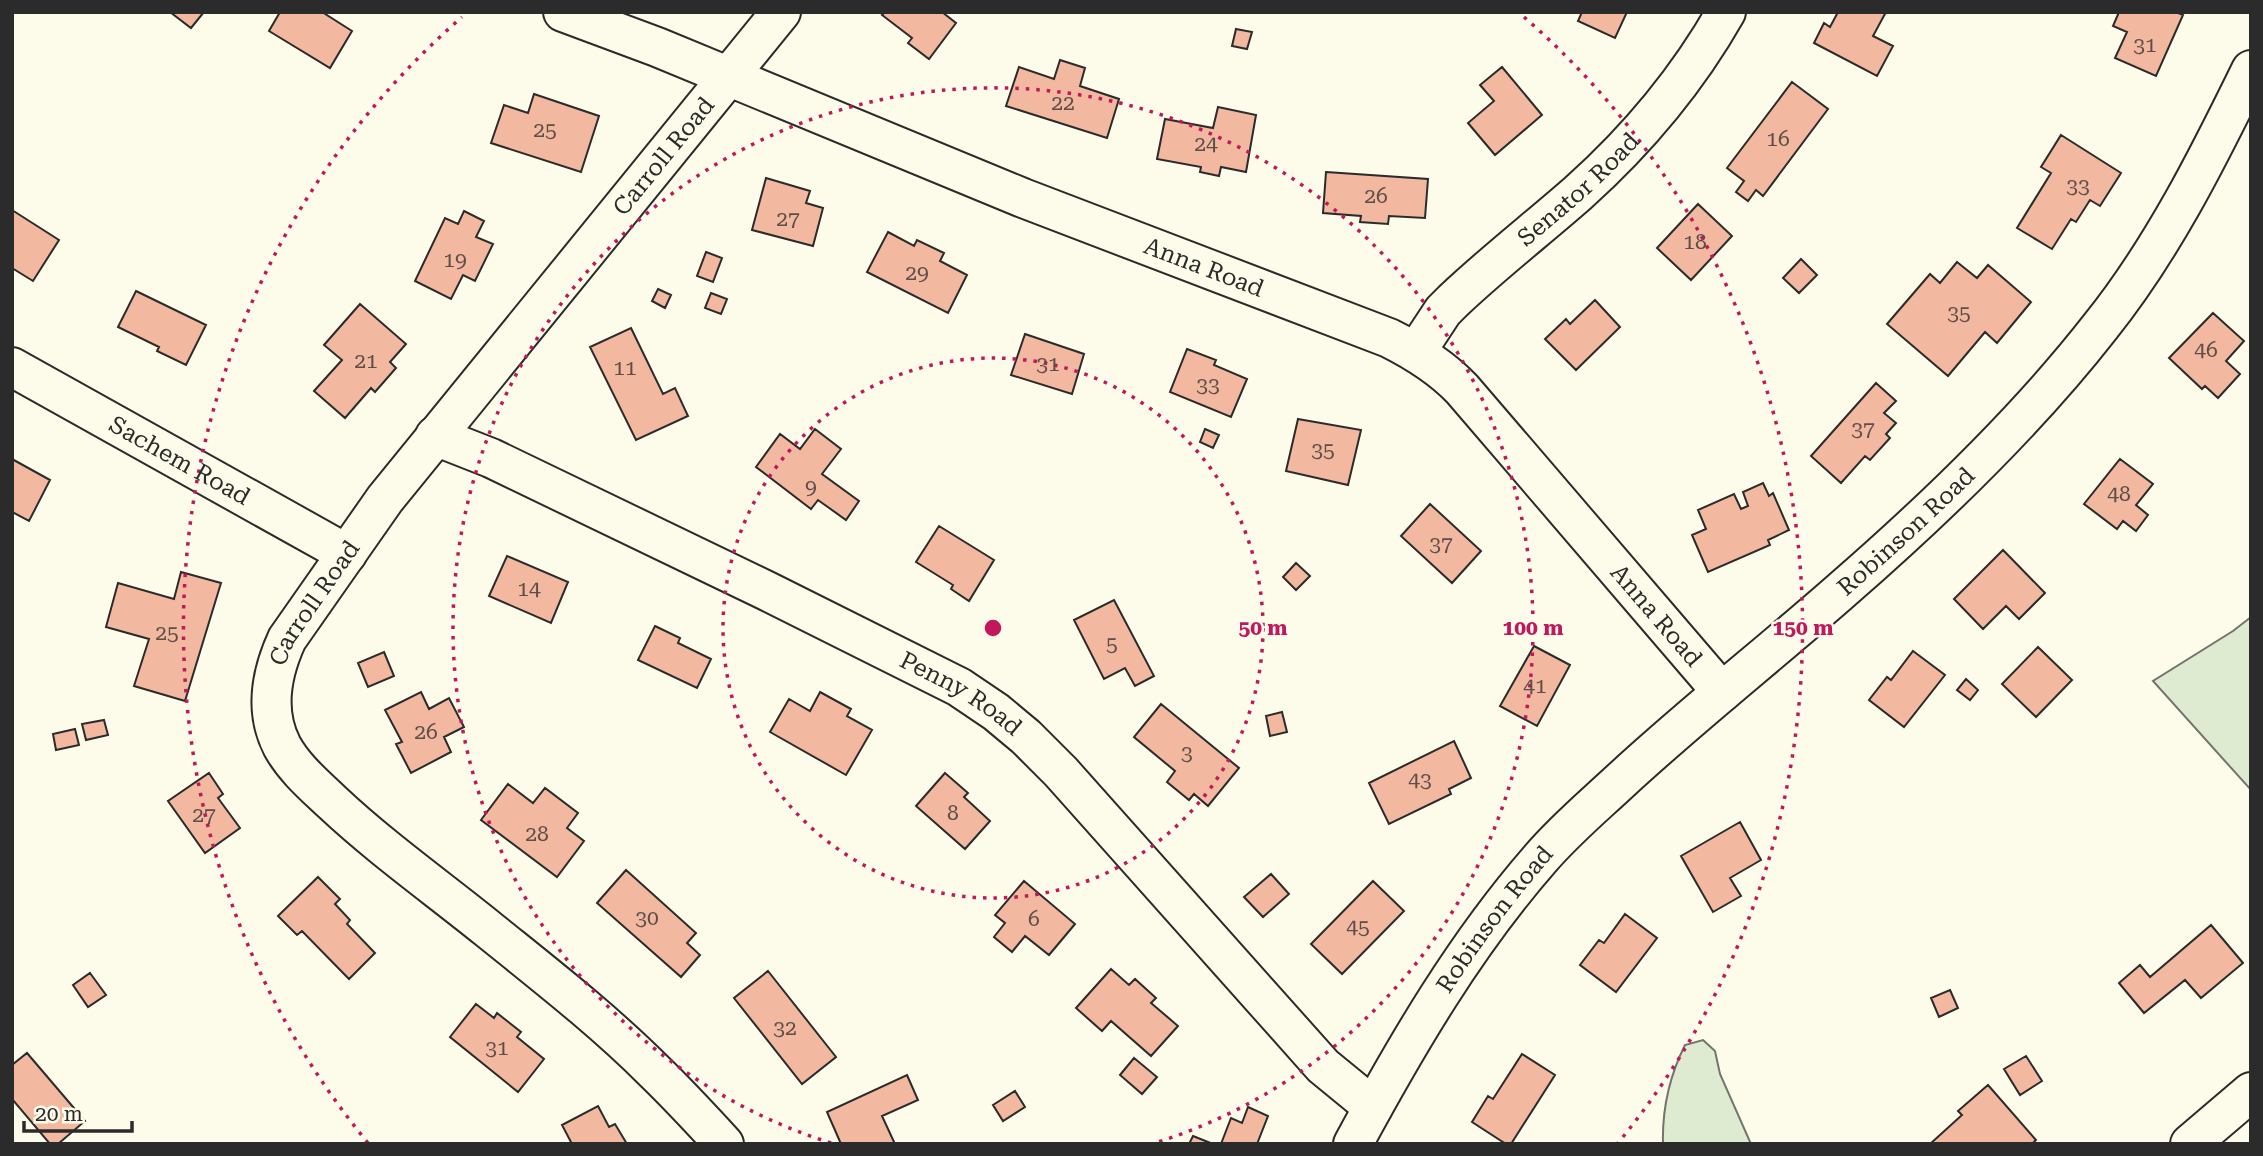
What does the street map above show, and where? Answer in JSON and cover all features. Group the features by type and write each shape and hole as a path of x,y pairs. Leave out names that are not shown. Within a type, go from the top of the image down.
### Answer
{"street":[{"name":"Anna Road","path":"563,12 728,76 1023,198 1357,326 1416,352 1447,373 1462,389 1722,692"},
{"name":"Carroll Road","path":"724,1144 653,1070 599,1021 487,928 366,834 289,757 277,736 272,716 271,693 278,661 287,639 385,499 781,12"},
{"name":"Senator Road","path":"1416,352 1428,331 1453,301 1580,191 1655,113 1706,46 1726,12"},
{"name":"Robinson Road","path":"1353,1144 1446,983 1480,934 1542,856 1637,766 1844,589 1941,498 1994,447 2102,326 2152,252 2214,145 2251,70"},
{"name":"Sachem Road","path":"12,367 347,554"},
{"name":"Penny Road","path":"435,436 491,458 767,591 959,687 996,712 1061,772 1323,1066 1373,1107"},
{"path":"2190,1144 2251,1092"}],"green space":[{"path":"2251,617 2251,790 2153,681"},
{"path":"1703,1040 1715,1051 1720,1074 1751,1144 1663,1144 1665,1105 1675,1069 1685,1045"}],"building":[{"path":"170,12 204,12 191,28"},
{"path":"280,12 322,12 352,31 330,68 269,31"},
{"path":"885,12 942,12 956,23 929,59 908,43 912,38 882,15"},
{"path":"1582,12 1627,12 1615,38 1578,21"},
{"path":"1838,12 1886,12 1873,36 1893,46 1877,76 1814,43 1824,23 1830,27"},
{"path":"2119,12 2176,12 2183,15 2156,76 2115,58 2127,32 2113,26"},
{"path":"1236,29 1252,32 1247,49 1232,46"},
{"path":"1060,60 1085,68 1080,86 1119,99 1107,138 1006,106 1019,67 1054,79"},
{"path":"1502,67 1542,115 1495,155 1468,123 1494,101 1480,85"},
{"path":"1792,82 1828,109 1763,196 1756,190 1748,201 1736,192 1744,181 1727,168"},
{"path":"534,94 599,116 581,172 491,143 504,105 528,113"},
{"path":"1218,107 1256,115 1246,172 1221,167 1219,176 1200,172 1201,167 1157,159 1165,119 1213,128"},
{"path":"2061,135 2121,173 2100,206 2090,200 2076,222 2071,219 2052,249 2017,228 2051,173 2041,167"},
{"path":"1326,172 1428,179 1425,218 1389,216 1388,224 1360,222 1361,216 1323,213"},
{"path":"766,178 810,191 806,203 823,208 813,246 752,230"},
{"path":"1698,204 1732,236 1691,280 1657,248"},
{"path":"12,210 59,240 33,281 12,268"},
{"path":"464,211 484,221 476,237 493,244 475,281 463,275 451,299 415,281 445,218 458,224"},
{"path":"888,232 914,246 917,240 944,253 940,261 967,275 948,313 867,272"},
{"path":"706,252 722,258 713,282 697,276"},
{"path":"1801,259 1817,275 1799,293 1783,278"},
{"path":"1957,262 1977,278 1988,265 2031,302 1997,343 1985,332 1948,376 1887,324 1930,274 1940,283"},
{"path":"658,289 671,295 665,308 652,301"},
{"path":"136,291 206,325 186,365 157,351 159,347 118,327"},
{"path":"711,293 727,299 721,314 705,308"},
{"path":"1595,300 1620,327 1576,370 1545,339 1566,319 1570,324"},
{"path":"360,304 406,344 390,362 396,368 375,392 371,388 345,418 314,391 342,360 324,345"},
{"path":"2213,313 2244,341 2226,361 2240,374 2218,398 2205,386 2202,389 2169,358"},
{"path":"631,328 663,394 675,388 688,416 636,440 590,347"},
{"path":"1025,334 1084,354 1072,394 1011,375"},
{"path":"1187,349 1216,360 1214,365 1247,379 1231,417 1170,392"},
{"path":"1876,383 1896,401 1884,413 1896,423 1886,434 1890,438 1870,460 1865,456 1841,483 1811,456"},
{"path":"1298,419 1361,430 1348,485 1286,471"},
{"path":"815,429 841,449 822,474 859,501 846,520 818,500 811,509 756,467 780,434 800,449"},
{"path":"1205,429 1219,435 1213,448 1200,442"},
{"path":"12,459 50,480 29,521 12,512"},
{"path":"2120,459 2153,484 2136,505 2148,515 2136,531 2123,521 2117,529 2084,504"},
{"path":"1763,483 1769,496 1773,493 1789,530 1768,540 1770,545 1708,572 1692,535 1706,529 1698,510 1734,494 1741,509 1748,506 1743,492"},
{"path":"1430,504 1481,551 1452,583 1401,536"},
{"path":"939,526 994,560 969,601 951,589 953,585 916,562"},
{"path":"2003,550 2045,593 2019,619 2006,606 1983,629 1954,599"},
{"path":"507,556 568,582 551,623 489,596"},
{"path":"1296,563 1310,576 1296,590 1283,577"},
{"path":"181,572 221,583 185,701 134,686 149,639 106,627 118,583 174,599"},
{"path":"1114,600 1154,676 1135,686 1125,668 1104,679 1074,620"},
{"path":"655,626 680,638 678,643 711,659 697,688 638,660"},
{"path":"1534,646 1570,665 1537,726 1500,706"},
{"path":"2038,647 2072,680 2036,717 2002,684"},
{"path":"1913,651 1945,675 1904,727 1869,700 1887,677 1891,680"},
{"path":"384,652 394,676 368,687 358,663"},
{"path":"1966,679 1978,690 1970,700 1957,690"},
{"path":"421,692 429,709 449,698 464,727 444,737 451,752 411,773 396,744 402,742 385,710"},
{"path":"820,692 851,709 847,716 872,730 846,775 770,732 789,699 810,711"},
{"path":"1161,704 1239,768 1208,806 1194,794 1189,800 1167,782 1175,771 1134,737"},
{"path":"1282,712 1287,732 1270,736 1266,716"},
{"path":"104,720 108,735 86,740 82,724"},
{"path":"75,729 79,745 56,750 53,734"},
{"path":"1454,741 1471,778 1449,789 1451,794 1389,824 1369,783"},
{"path":"209,773 223,794 218,798 240,828 205,853 168,801"},
{"path":"945,773 968,793 964,797 990,821 965,849 916,806"},
{"path":"508,784 533,803 545,788 578,813 567,828 584,841 557,877 481,820"},
{"path":"1740,822 1761,860 1730,878 1741,896 1713,912 1681,856"},
{"path":"626,870 696,933 687,943 700,955 681,977 597,903"},
{"path":"1271,874 1289,894 1263,917 1244,897"},
{"path":"318,877 340,899 335,904 350,920 347,924 375,953 349,979 302,931 297,935 278,916"},
{"path":"1024,881 1075,924 1049,955 1025,936 1012,952 994,937 1005,923 995,915"},
{"path":"1373,881 1404,911 1342,974 1311,944"},
{"path":"1625,914 1657,938 1616,992 1580,965 1599,940 1604,943"},
{"path":"2211,925 2243,963 2201,998 2185,980 2144,1013 2119,983 2140,965 2150,977"},
{"path":"1111,969 1129,985 1135,979 1156,998 1151,1003 1178,1026 1151,1056 1111,1021 1102,1031 1076,1008"},
{"path":"768,971 836,1057 802,1084 734,998"},
{"path":"90,973 106,995 88,1007 73,985"},
{"path":"1950,990 1958,1008 1939,1017 1931,998"},
{"path":"476,1004 494,1018 497,1013 521,1032 517,1037 544,1059 518,1092 450,1037"},
{"path":"27,1053 85,1121 58,1144 50,1144 12,1099 12,1065"},
{"path":"1522,1054 1555,1075 1511,1144 1506,1144 1472,1122 1488,1096 1493,1099"},
{"path":"2026,1056 2042,1081 2020,1095 2004,1069"},
{"path":"1134,1058 1157,1077 1142,1094 1120,1075"},
{"path":"907,1075 918,1100 882,1116 895,1144 841,1144 827,1112"},
{"path":"1988,1085 2036,1140 2032,1144 1930,1144 1962,1115 1958,1111"},
{"path":"1015,1091 1025,1107 1003,1121 993,1105"},
{"path":"598,1106 609,1127 615,1124 627,1144 572,1144 562,1125"},
{"path":"1248,1107 1268,1116 1257,1144 1221,1144 1231,1118 1242,1123"},
{"path":"1193,1136 1213,1144 1189,1144"}]}
